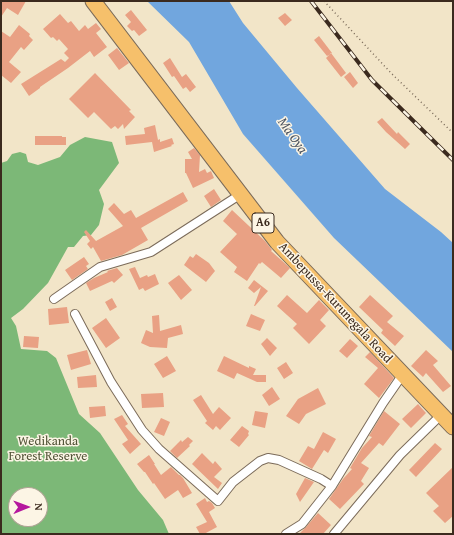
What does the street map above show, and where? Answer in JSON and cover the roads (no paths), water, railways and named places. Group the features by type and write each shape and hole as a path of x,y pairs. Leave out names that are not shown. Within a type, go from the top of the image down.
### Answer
{"highway":[{"name":"Ambepussa-Kurunegala Road","path":"93,1 277,242 453,427"}],"street":[{"path":"54,299 100,267 151,252 241,194"},
{"path":"75,314 111,382 142,430 159,449 218,501 233,482 260,461 268,458 279,460 321,479 332,486"},
{"path":"286,534 302,524 332,486 383,403 403,374"},
{"path":"334,534 400,455 441,415"}],"water":[{"name":"Ma Oya","path":"147,1 229,1 243,23 297,88 385,189 453,243 453,352 334,238 243,134 189,42"}],"railway":[{"path":"311,1 372,80 453,160"}],"park label":[{"name":"Wedikanda Forest Reserve","path":"48,450"}]}
